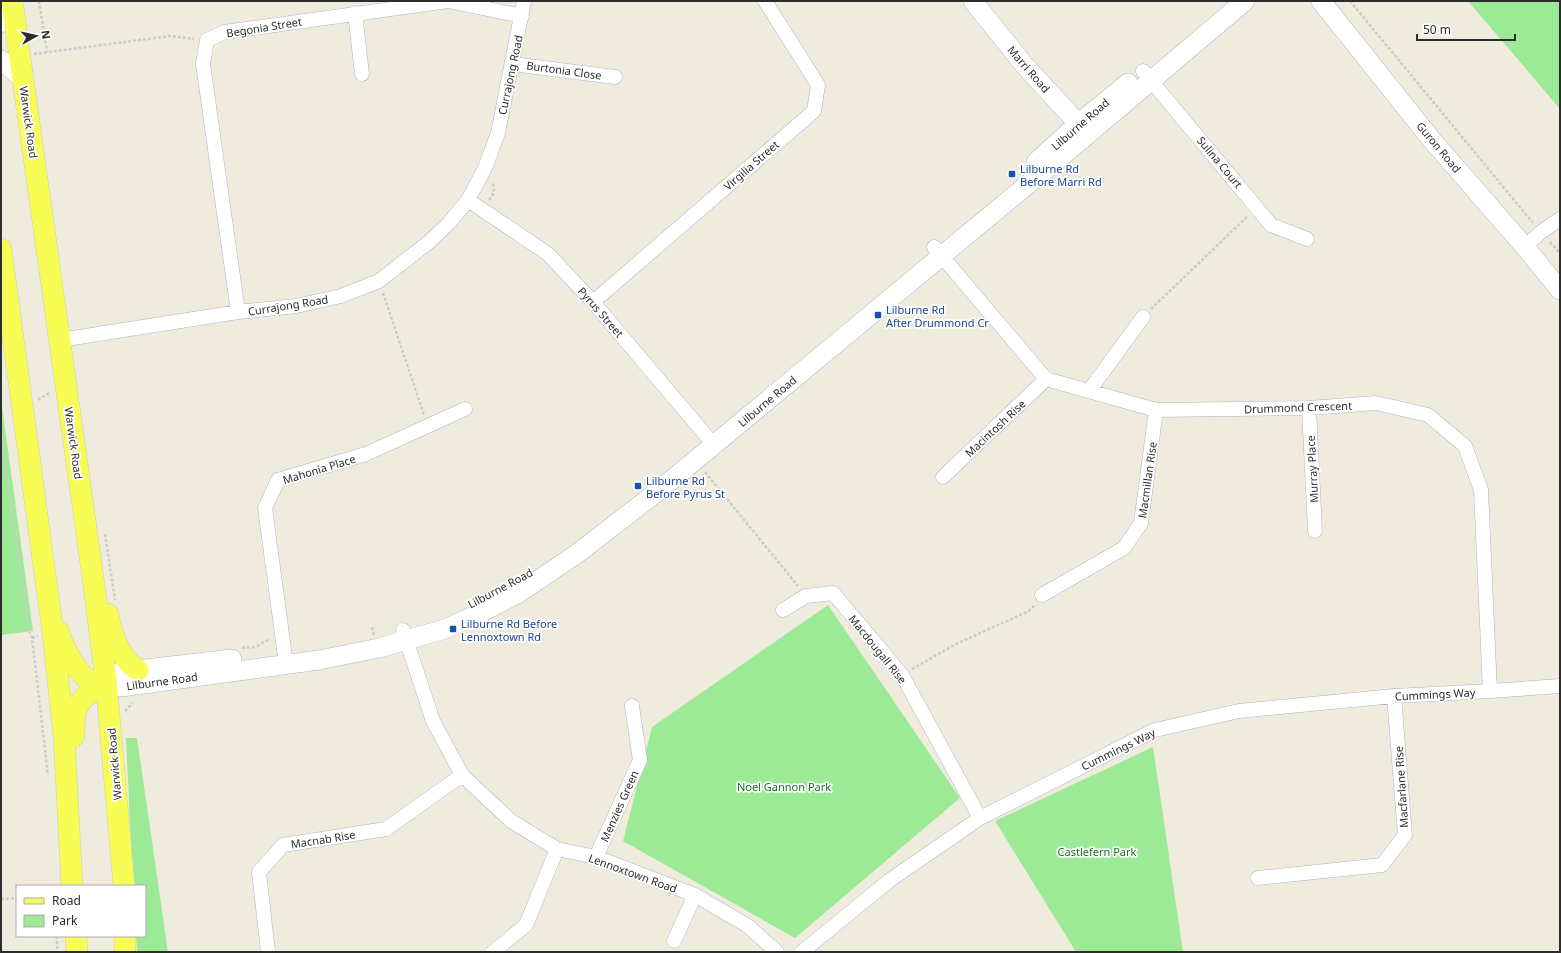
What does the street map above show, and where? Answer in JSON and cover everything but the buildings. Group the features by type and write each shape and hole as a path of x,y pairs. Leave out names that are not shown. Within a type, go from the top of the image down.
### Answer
{"main road":[{"name":"Warwick Road","path":"12,2 84,509 106,681 124,885"},
{"path":"1,249 47,591 64,736 72,857 72,885"},
{"path":"84,509 96,535 110,625 114,638 123,657 130,665 138,670"},
{"path":"47,591 58,633 74,664 88,679 96,683 106,681"},
{"path":"72,857 75,828 76,791 74,715 76,706 82,698 106,681"},
{"path":"76,937 77,952"},
{"path":"125,937 126,952"}],"street":[{"name":"Begonia Street","path":"207,40 225,32 448,1 522,16"},
{"name":"Currajong Road","path":"60,340 238,312 296,306 341,296 379,281 429,242 449,223 468,200 485,168 498,133 524,1"},
{"name":"Virgilia Street","path":"593,302 814,111 818,85 765,1"},
{"name":"Marri Road","path":"973,1 1025,66 1083,129"},
{"name":"Lilburne Road","path":"106,681 120,672 354,653 405,635 445,628 476,615 519,593 578,553 614,526 710,441 1147,75 1226,1"},
{"name":"Lilburne Road","path":"1147,75 1245,1"},
{"name":"Guron Road","path":"1321,1 1431,139 1533,240 1560,290"},
{"name":"Guron Road","path":"1336,1 1406,90 1560,272"},
{"path":"1,23 12,2"},
{"path":"355,13 362,74"},
{"path":"207,40 203,64 238,312"},
{"path":"1,60 23,79"},
{"name":"Burtonia Close","path":"512,64 615,77"},
{"name":"Sulina Court","path":"1147,75 1271,225 1307,239"},
{"name":"Pyrus Street","path":"468,200 548,254 593,302 710,441"},
{"path":"1533,240 1560,219"},
{"path":"938,251 1046,379"},
{"path":"1089,391 1143,317"},
{"name":"Drummond Crescent","path":"1046,379 1156,410 1309,408 1376,403 1428,415 1464,446 1481,490 1490,692"},
{"name":"Macintosh Rise","path":"943,477 1046,379"},
{"name":"Mahonia Place","path":"286,658 265,508 278,480 366,454 465,408"},
{"name":"Murray Place","path":"1309,408 1315,531"},
{"name":"Macmillan Rise","path":"1042,595 1124,548 1141,523 1156,410"},
{"name":"Macdougall Rise","path":"783,610 806,596 832,593 902,675 980,818"},
{"name":"Lennoxtown Road","path":"405,635 433,722 462,775 511,821 557,849 596,857 695,895 748,926 777,952"},
{"name":"Lilburne Road","path":"106,681 121,687 286,658"},
{"name":"Cummings Way","path":"802,952 890,880 980,818 1155,730 1239,711 1394,696 1490,692 1560,686"},
{"name":"Macfarlane Rise","path":"1258,878 1382,866 1405,835 1394,696"},
{"name":"Menzies Green","path":"596,857 640,760 632,706"},
{"name":"Macnab Rise","path":"268,952 260,872 283,845 386,829 462,775"},
{"path":"493,952 526,925 557,849"},
{"path":"674,941 695,895"}],"path":[{"path":"39,1 47,52 170,36 207,40"},
{"path":"1350,1 1455,130 1533,240 1560,254"},
{"path":"482,209 494,193 493,179"},
{"path":"1143,317 1257,207"},
{"path":"379,281 427,426"},
{"path":"22,403 36,401 60,386 66,386"},
{"path":"1,433 29,631 32,638 48,776"},
{"path":"702,468 806,596"},
{"path":"902,675 956,644 1029,612 1042,595"},
{"path":"1,899 16,898"},
{"path":"57,937 57,952"}],"green space":[{"path":"1468,1 1560,1 1560,109"},
{"path":"1,400 33,631 1,635"},
{"name":"Noel Gannon Park","path":"828,605 960,798 795,938 623,841 652,727"},
{"path":"126,738 137,738 168,952 137,952 136,937 146,937 146,885 133,885"},
{"name":"Castlefern Park","path":"1153,747 1183,952 1076,952 995,821"}],"place":[{"name":"Lilburne Rd Before Marri Rd","path":"1012,174"},
{"name":"Lilburne Rd After Drummond Cr","path":"878,315"},
{"name":"Lilburne Rd Before Pyrus St","path":"638,486"},
{"name":"Lilburne Rd Before Lennoxtown Rd","path":"453,629"}]}
